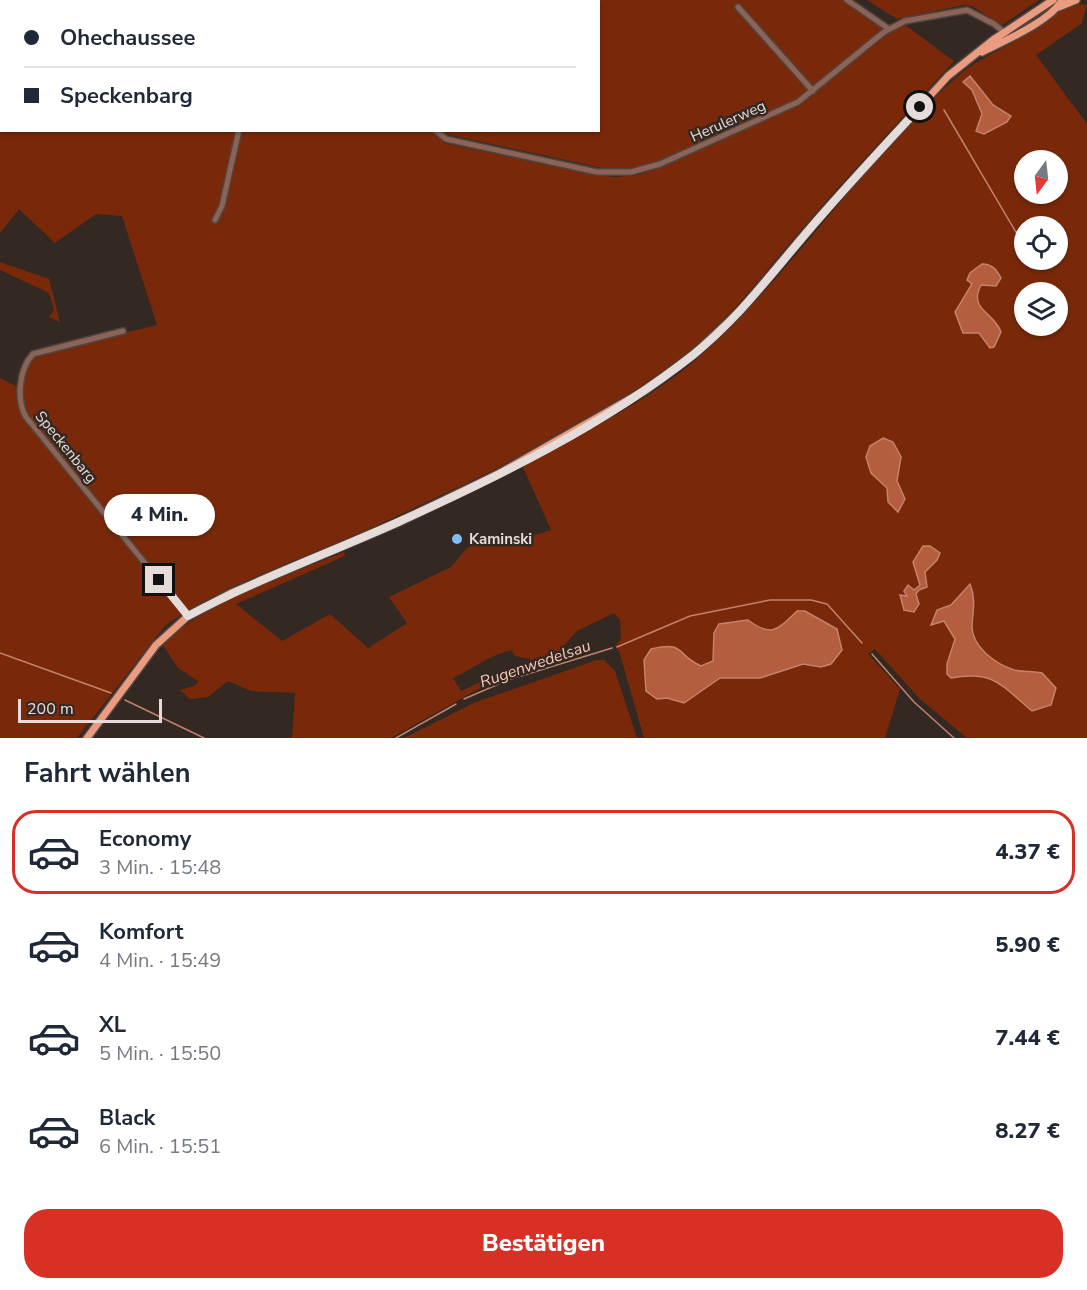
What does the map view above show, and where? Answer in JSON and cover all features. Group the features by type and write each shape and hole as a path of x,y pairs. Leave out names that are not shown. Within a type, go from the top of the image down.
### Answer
{"main road":[{"path":"87,738 156,645 188,616 231,593 397,523 498,474 647,389 694,354 740,311 837,198 948,76 1003,33 1053,0"},
{"path":"1057,8 1062,0"},
{"path":"971,58 1016,35 1057,8 1076,0"}],"street":[{"path":"847,0 889,29"},
{"path":"738,7 813,91"},
{"name":"Herulerweg","path":"437,132 446,139 588,170 620,173 670,160 787,107 813,91 889,29 912,19 963,10 976,14 997,26 1003,33 1016,35"},
{"path":"999,44 1003,33"},
{"path":"215,220 222,206 239,132"},
{"name":"Speckenbarg","path":"123,331 33,354 26,365 20,404 26,417 188,616"}],"shaded area":[{"path":"600,0 842,0 884,29 809,91 790,103 644,167 602,168 441,133 443,143 595,175 616,177 637,175 794,107 889,33 905,25 954,61 818,210 736,307 691,350 644,385 496,469 374,527 229,588 188,610 165,626 77,738 0,738 0,378 22,389 28,365 35,355 157,325 122,216 96,214 55,243 19,209 0,233 0,132 600,132"},
{"path":"867,0 1039,0 1002,25 972,6 964,5 897,19"},
{"path":"1078,4 1087,5 1082,23 1036,55 1087,124 1087,738 967,738 920,699 875,649 868,654 900,689 885,738 644,738 619,651 615,646 621,639 620,620 614,613 577,631 562,648 588,653 482,687 391,738 292,738 295,693 251,691 228,681 208,697 190,699 180,690 196,685 198,681 178,668 163,645 203,614 248,590 344,552 345,556 236,604 282,641 330,614 368,648 407,623 389,597 451,567 467,548 491,534 500,546 551,530 523,467 637,402 680,373 700,356 767,289 859,179 923,109 958,76 982,59 1065,8","holes":["976,87 993,105 999,107 1007,122 984,134 982,115 972,90","797,611 842,650 821,667 803,664 760,678 720,678 685,702 667,698 644,660 651,649 670,647 679,650 701,667 713,661 714,633 748,620 763,629 774,629","511,650 515,656 530,659 531,665 489,678 461,691 453,678"]},
{"path":"970,76 993,105 1011,116 1007,122 984,134 976,131 982,114 972,90 963,82"},
{"path":"0,262 49,279 60,322 49,317 54,310 49,293 0,270"},
{"path":"982,264 993,268 1001,278 996,286 981,285 978,293 980,306 998,325 1001,332 994,347 990,348 979,333 963,333 955,312 972,284 967,280 970,273"},
{"path":"883,438 893,442 901,457 897,481 905,499 898,512 888,502 887,488 871,473 866,457 870,446"},
{"path":"923,546 930,546 940,553 937,560 925,572 927,587 916,594 919,604 914,612 904,610 900,595 907,596 904,591 908,585 914,590 920,585 913,562"},
{"path":"970,584 974,599 973,633 980,647 993,659 1014,670 1042,673 1056,688 1051,705 1032,711 1004,687 987,678 966,676 951,678 947,674 947,664 955,639 944,621 931,625 937,610 951,605"},
{"path":"797,611 805,611 837,629 842,650 831,664 821,667 803,664 760,678 720,678 684,703 667,698 657,699 646,691 644,660 651,649 676,648 701,666 713,661 714,633 719,624 748,620 756,626 769,630 779,627"},
{"path":"597,660 604,660 615,671 637,738 404,738 476,702"}],"waterway":[{"path":"944,110 1014,229"},
{"name":"Rugenwedelsau","path":"617,647 690,616 770,600 811,600 827,604 862,643"},
{"name":"Rugenwedelsau","path":"464,699 508,680 612,648"},
{"name":"Rugenwedelsau","path":"0,653 111,693"},
{"name":"Rugenwedelsau","path":"872,654 914,702 954,738"},
{"name":"Rugenwedelsau","path":"125,700 204,738"},
{"name":"Rugenwedelsau","path":"396,738 456,704"}],"place":[{"name":"Kaminski","path":"457,539"}],"route":[{"path":"159,580 188,616 231,593 397,523 498,474 585,427 647,389 694,354 740,311 822,214 920,107"}]}
